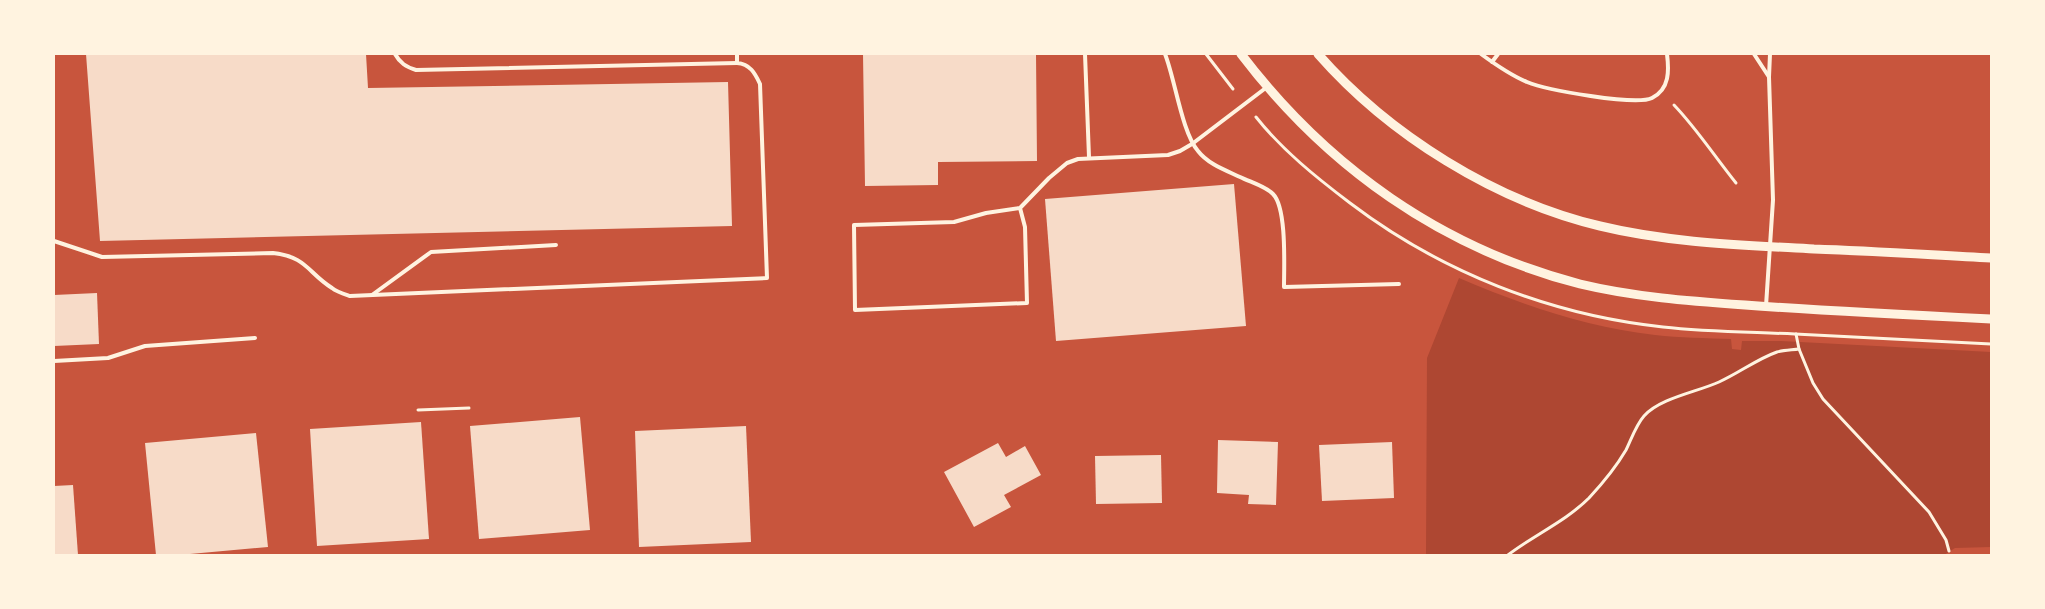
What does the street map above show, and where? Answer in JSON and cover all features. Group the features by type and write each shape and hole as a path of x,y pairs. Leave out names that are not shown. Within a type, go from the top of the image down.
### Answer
{"street":[{"path":"1241,54 1267,86 1322,144 1361,178 1433,225 1487,252 1554,276 1614,291 1673,300 1991,319"},
{"path":"1318,54 1356,93 1400,131 1452,164 1516,196 1572,218 1633,233 1676,239 1771,247 1991,258"}],"lane":[{"path":"54,241 102,257 273,252 286,254 299,259 332,289 350,296 766,278 760,84 751,69 744,64 416,70 400,62 395,54"},
{"path":"737,54 737,63"},
{"path":"1085,54 1089,157"},
{"path":"1165,54 1192,144 1209,162 1270,192 1279,202 1282,216 1284,288 1399,284"},
{"path":"1481,54 1514,76 1537,85 1583,95 1646,100 1654,97 1667,81 1669,75 1667,54"},
{"path":"1492,62 1498,54"},
{"path":"1754,54 1769,77"},
{"path":"1766,306 1773,200 1770,54"},
{"path":"1020,208 1025,227 1027,303 856,310 854,225 954,222 986,213 1020,208 1067,163 1078,159 1089,157 1168,155 1180,151 1192,144 1267,86"},
{"path":"372,295 431,252 556,245"},
{"path":"54,361 108,358 145,346 256,338"}],"path":[{"path":"1206,54 1230,85"},
{"path":"1690,122 1705,145 1736,183"},
{"path":"1796,334 1799,349 1813,383 1823,399 1929,512 1946,540 1949,551"},
{"path":"1508,555 1588,499 1624,453 1642,418 1648,412 1682,396 1720,382 1768,355 1779,351 1799,349"},
{"path":"418,410 469,408"}],"shaded area":[{"path":"1459,278 1531,306 1580,321 1655,335 1731,339 1732,349 1741,350 1742,341 1781,341 1991,352 1991,547 1955,548 1944,555 1426,555 1427,358"}],"building":[{"path":"86,54 366,54 368,88 728,82 732,226 100,241"},
{"path":"863,54 1036,54 1037,161 938,162 938,185 865,186"},
{"path":"1234,184 1246,326 1056,341 1045,199"},
{"path":"97,293 99,344 54,346 54,295"},
{"path":"580,417 590,530 479,539 470,426"},
{"path":"421,422 429,539 317,546 310,429"},
{"path":"746,426 751,542 639,547 635,431"},
{"path":"256,433 268,547 179,555 156,555 145,443"},
{"path":"1218,440 1278,442 1276,505 1248,504 1249,495 1217,493"},
{"path":"1392,442 1394,498 1322,501 1319,445"},
{"path":"998,443 1006,457 1025,446 1041,475 1004,495 1011,507 974,527 944,472"},
{"path":"1161,455 1162,503 1096,504 1095,456"},
{"path":"73,485 78,555 54,555 54,486"}]}
